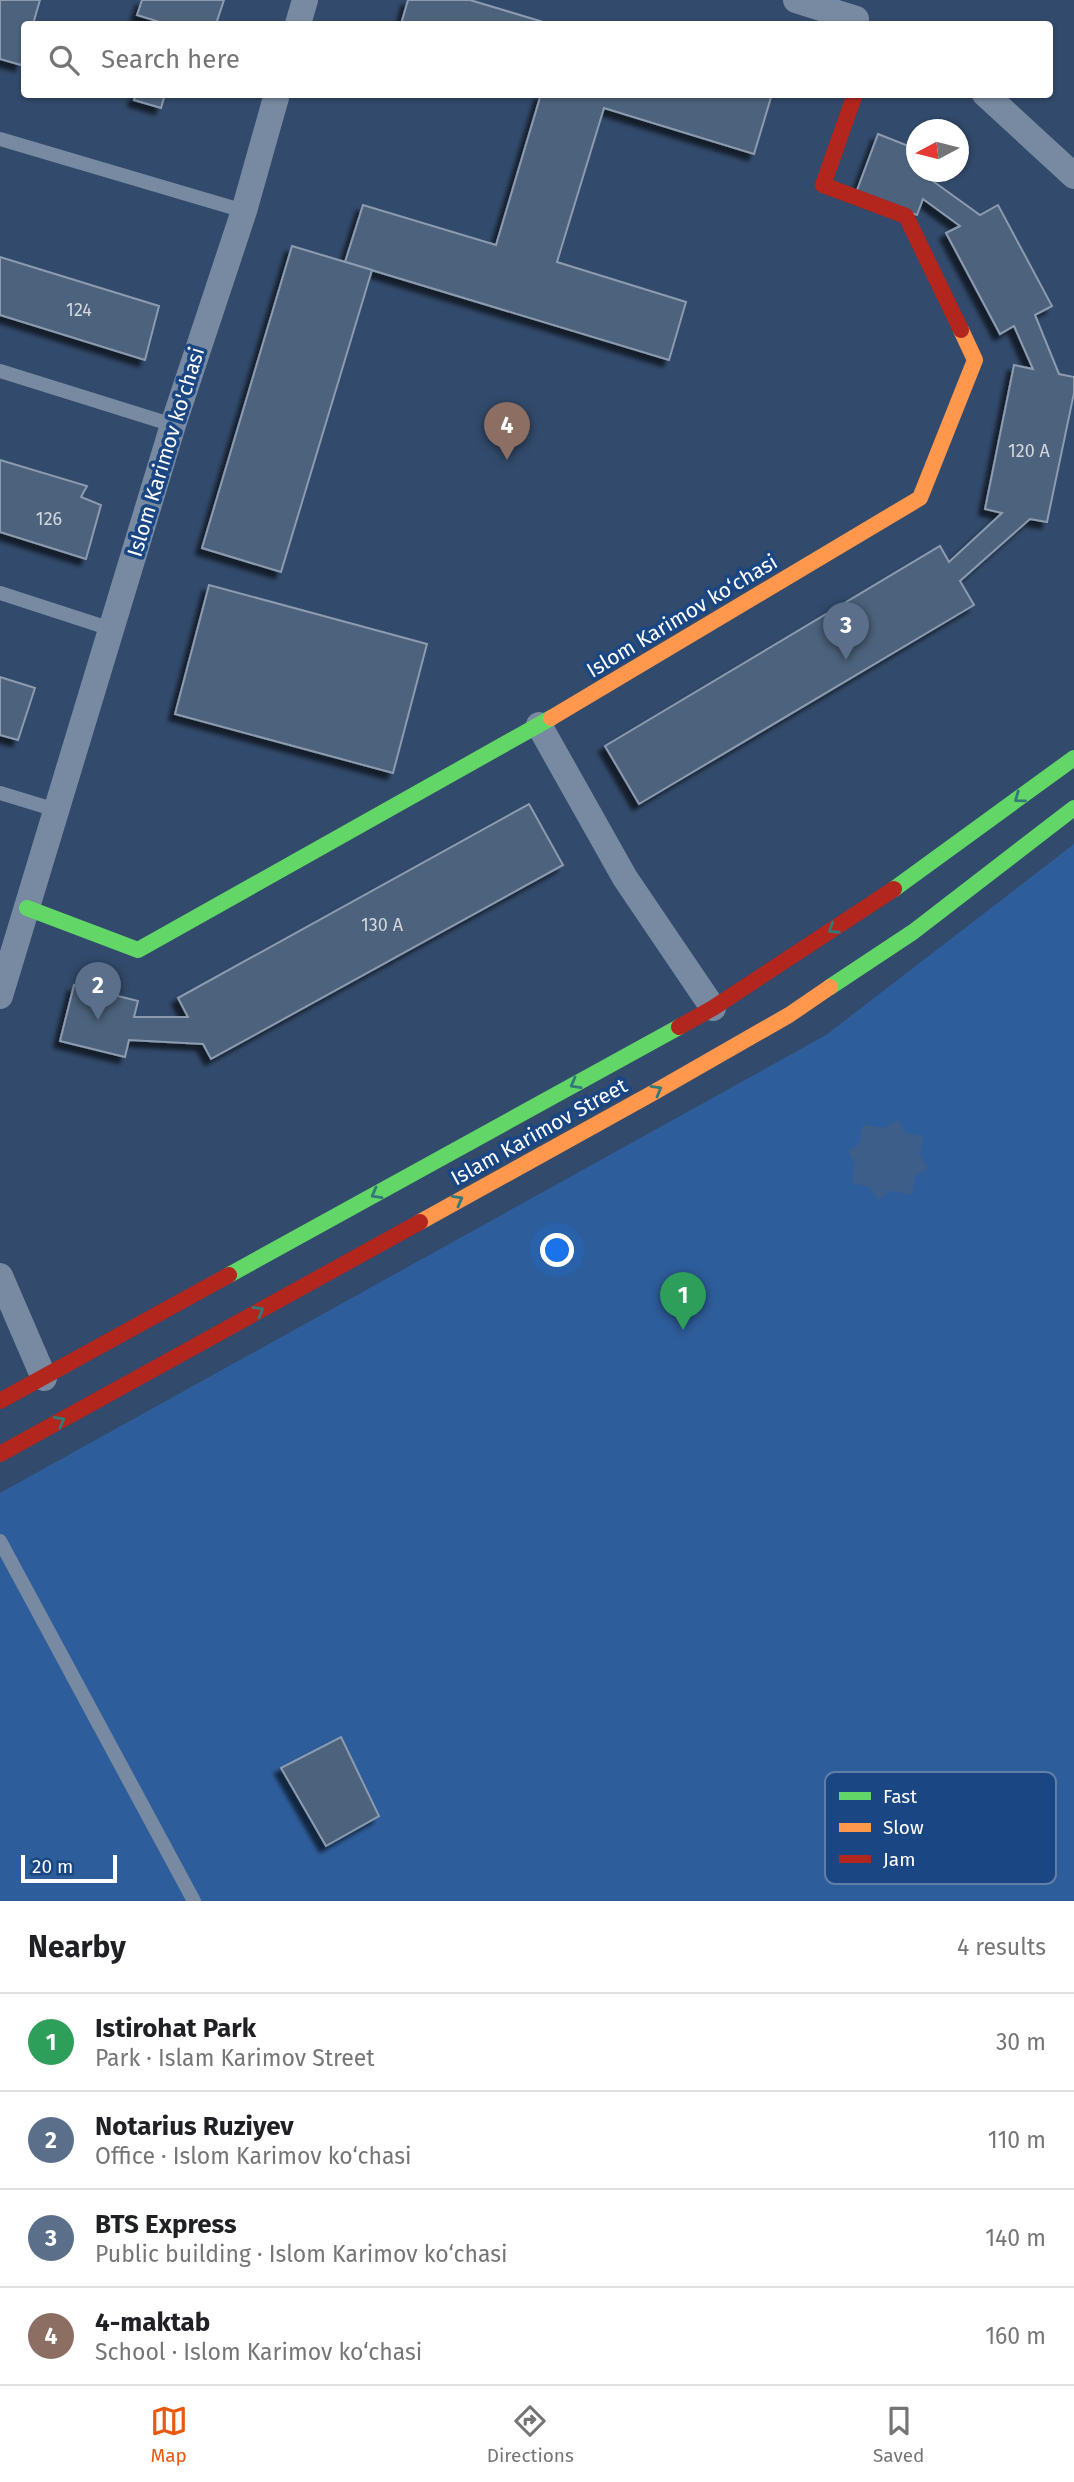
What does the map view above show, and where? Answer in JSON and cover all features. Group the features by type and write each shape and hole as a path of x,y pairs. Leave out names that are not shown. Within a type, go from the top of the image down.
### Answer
{"main road":[{"name":"Islom Karimov ko‘chasi","path":"27,908 138,950 539,725 920,498 975,360 906,216 823,185 854,98"},
{"name":"Islam Karimov Street","path":"0,1401 713,1008 898,885 1074,758"},
{"name":"Islam Karimov Street","path":"0,1454 789,1015 914,932 1074,808"}],"street":[{"path":"299,21 304,0"},
{"path":"796,0 861,14"},
{"name":"Islom Karimov ko'chasi","path":"0,996 173,425 244,211 277,98"},
{"path":"989,98 1074,176"},
{"path":"539,725 625,878 713,1008"},
{"path":"0,1276 44,1377"}],"lane":[{"path":"0,139 244,211"},
{"path":"0,371 173,425"},
{"path":"0,593 111,629"},
{"path":"0,793 56,810"},
{"path":"0,1541 194,1901"}],"shaded area":[{"path":"1074,844 1074,1901 0,1901 0,1493 826,1035"},
{"path":"898,1120 906,1133 923,1136 920,1155 928,1168 915,1176 912,1195 892,1191 878,1200 869,1187 852,1183 855,1164 848,1151 859,1144 863,1124 884,1128"}],"building":[{"path":"0,0 40,0 34,21 21,21 21,65 0,59"},
{"path":"142,0 224,0 217,21 157,21 137,15"},
{"path":"408,0 470,0 540,21 402,21"},
{"path":"135,98 164,98 161,108 134,100"},
{"path":"540,98 771,98 754,154 604,108 557,262 686,302 669,360 345,262 363,205 496,245"},
{"path":"878,134 906,145 906,182 934,182 980,215 998,205 1052,306 1035,315 1059,374 1074,377 1074,393 1047,522 1030,519 960,581 974,605 639,804 605,746 940,546 949,562 1002,513 985,509 1014,365 1033,369 1014,326 1000,334 946,233 960,226 923,199 917,215 856,193"},
{"path":"292,246 372,270 281,572 202,548"},
{"path":"0,257 159,306 145,360 0,315"},
{"path":"0,460 87,486 81,497 101,505 86,559 0,532"},
{"path":"209,585 427,644 393,773 175,714"},
{"path":"0,677 35,688 18,740 0,735"},
{"path":"529,804 563,865 211,1059 203,1044 129,1040 125,1057 60,1041 74,985 138,1001 134,1017 188,1017 178,998"},
{"path":"341,1737 379,1816 326,1846 281,1768"}],"traffic: fast":[{"path":"27,908 138,950 551,718"},
{"path":"894,889 1074,758"},
{"path":"830,987 913,932 1074,808"},
{"path":"229,1275 679,1027"}],"traffic: slow":[{"path":"551,718 920,498 975,360 961,330"},
{"path":"420,1222 789,1015 830,987"}],"traffic: jam":[{"path":"854,98 823,185 906,216 961,330"},
{"path":"679,1027 713,1008 894,889"},
{"path":"0,1454 420,1222"},
{"path":"0,1401 229,1275"}],"place":[{"name":"4-maktab","path":"507,460"},
{"name":"BTS Express","path":"846,660"},
{"name":"Notarius Ruziyev","path":"98,1020"},
{"name":"Istirohat Park","path":"683,1330"}]}
